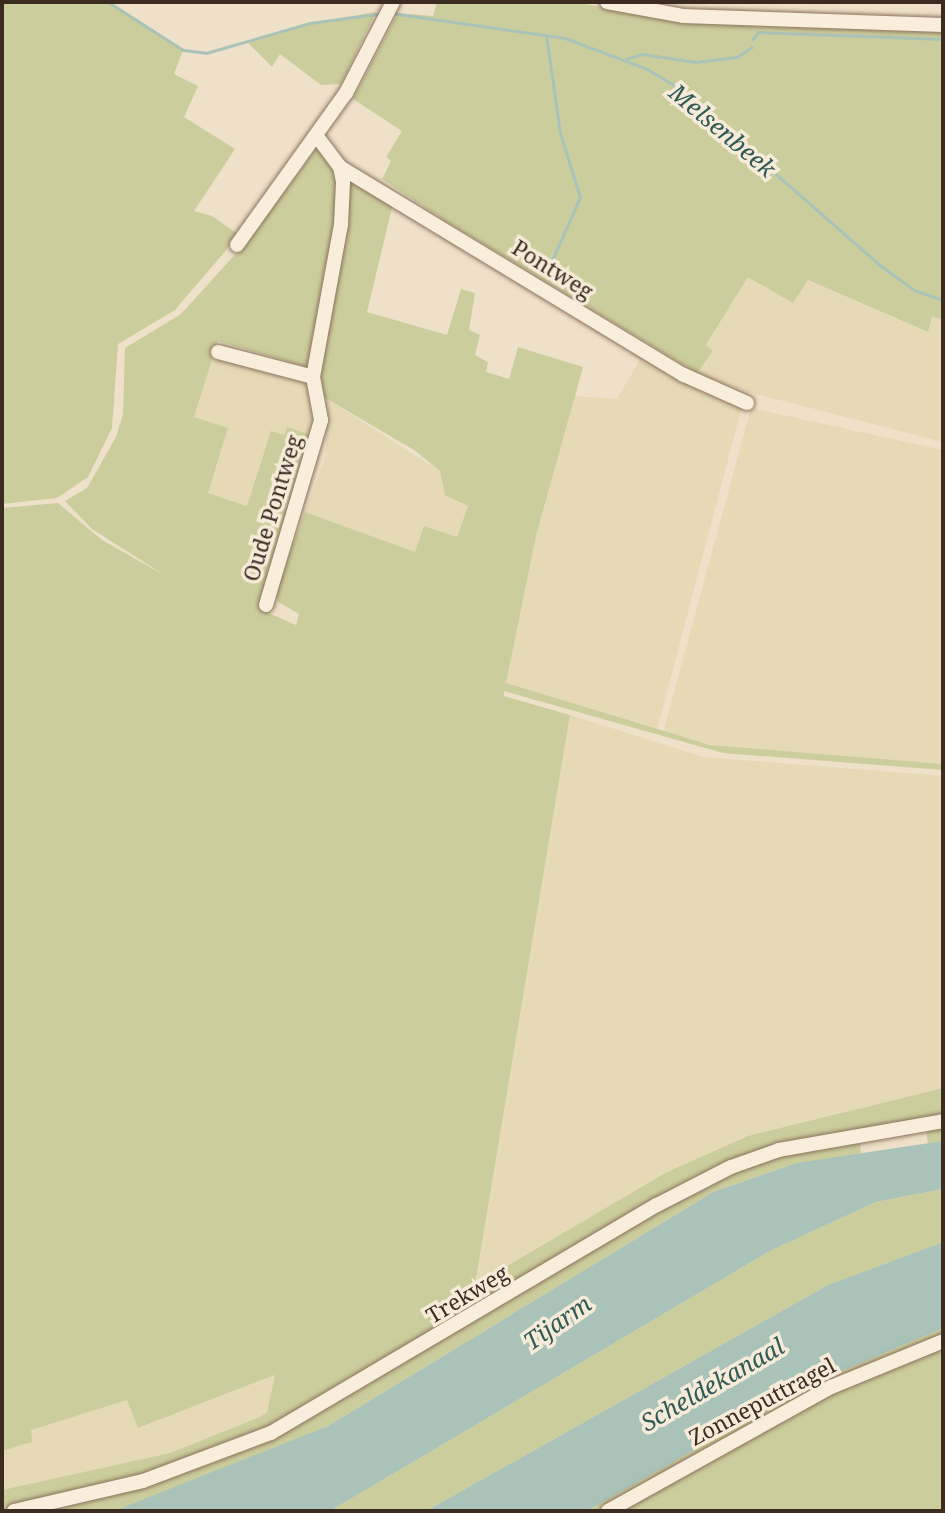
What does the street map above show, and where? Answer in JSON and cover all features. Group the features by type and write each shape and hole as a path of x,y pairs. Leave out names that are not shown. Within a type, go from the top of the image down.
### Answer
{"street":[{"path":"237,245 317,137 386,24 393,2"},
{"path":"607,2 683,16 943,25"},
{"name":"Pontweg","path":"317,137 340,167 684,375 747,403"},
{"path":"218,352 313,377 341,225 340,167"},
{"name":"Oude Pontweg","path":"266,605 317,449 321,420 313,377"},
{"name":"Trekweg","path":"14,1511 132,1484 271,1433 657,1205 731,1167 779,1150 943,1121"},
{"name":"Zonneputtragel","path":"608,1511 818,1394 943,1341"}],"shaded area":[{"path":"748,277 807,280 927,332 932,317 943,319 943,442 748,392 697,373 713,351 706,346"},
{"path":"215,350 310,379 314,390 315,439 287,428 285,435 271,432 248,506 208,493 228,429 194,417"},
{"path":"643,355 739,405 741,410 657,730 506,683 536,536 575,396 617,399"},
{"path":"322,396 440,471 468,506 457,537 415,552 305,512 325,459 328,415"},
{"path":"751,408 943,450 943,764 732,749 663,733"},
{"path":"570,715 703,757 943,776 943,1088 748,1136 667,1172 475,1286"},
{"path":"276,1375 267,1412 260,1417 170,1453 2,1490 2,1451 31,1442 30,1430 128,1399 139,1428"}],"green space":[{"path":"2,2 108,2 183,50 174,74 198,86 184,117 235,149 194,211 212,216 239,235 175,310 118,344 112,428 88,477 57,498 2,504"},
{"path":"437,2 574,2 681,21 943,29 943,319 932,317 928,332 808,280 793,303 748,277 706,345 713,351 697,373 442,219 382,179 391,161 386,157 402,131 353,99 398,13 433,16"},
{"path":"376,12 341,84 321,85 280,54 272,67 248,43 310,23"},
{"path":"317,148 337,170 339,211 310,368 218,341 194,417 228,428 208,493 247,506 271,431 284,435 287,427 314,436 261,595 271,614 296,625 299,614 278,602 276,591 305,512 415,552 424,526 457,537 468,506 445,495 440,471 414,450 322,396 319,377 348,177 394,199 367,312 447,335 461,289 475,293 469,330 480,335 475,355 488,362 486,372 509,379 518,347 583,367 536,536 506,683 710,745 943,764 943,770 723,753 504,691 504,696 570,715 475,1285 667,1172 748,1136 943,1088 943,1141 928,1144 926,1130 860,1142 861,1157 796,1163 713,1192 328,1426 258,1457 114,1511 2,1511 2,1490 170,1453 267,1412 275,1375 138,1428 127,1400 31,1430 32,1442 2,1451 2,508 58,503 102,540 166,576 92,529 65,501 87,488 116,437 123,414 125,348 181,314 251,237"},
{"path":"943,1189 943,1242 828,1285 426,1511 330,1511 770,1251 876,1202"},
{"path":"943,1328 943,1511 587,1511 802,1388"}],"water":[{"path":"943,1141 943,1189 876,1202 770,1251 330,1511 114,1511 328,1426 713,1192 796,1163"},
{"name":"Scheldekanaal","path":"943,1242 943,1328 802,1388 587,1511 426,1511 828,1285"}],"waterway":[{"name":"Melsenbeek","path":"108,2 183,50 206,53 310,23 384,13"},
{"name":"Melsenbeek","path":"391,13 565,38 647,69 674,85 877,263 914,290 943,300"},
{"path":"753,39 758,32 943,39"},
{"path":"545,276 580,197 560,133 546,35"},
{"path":"626,59 641,54 696,62 737,57 752,47"},
{"name":"Tijarm","path":"861,1183 943,1163"}]}
